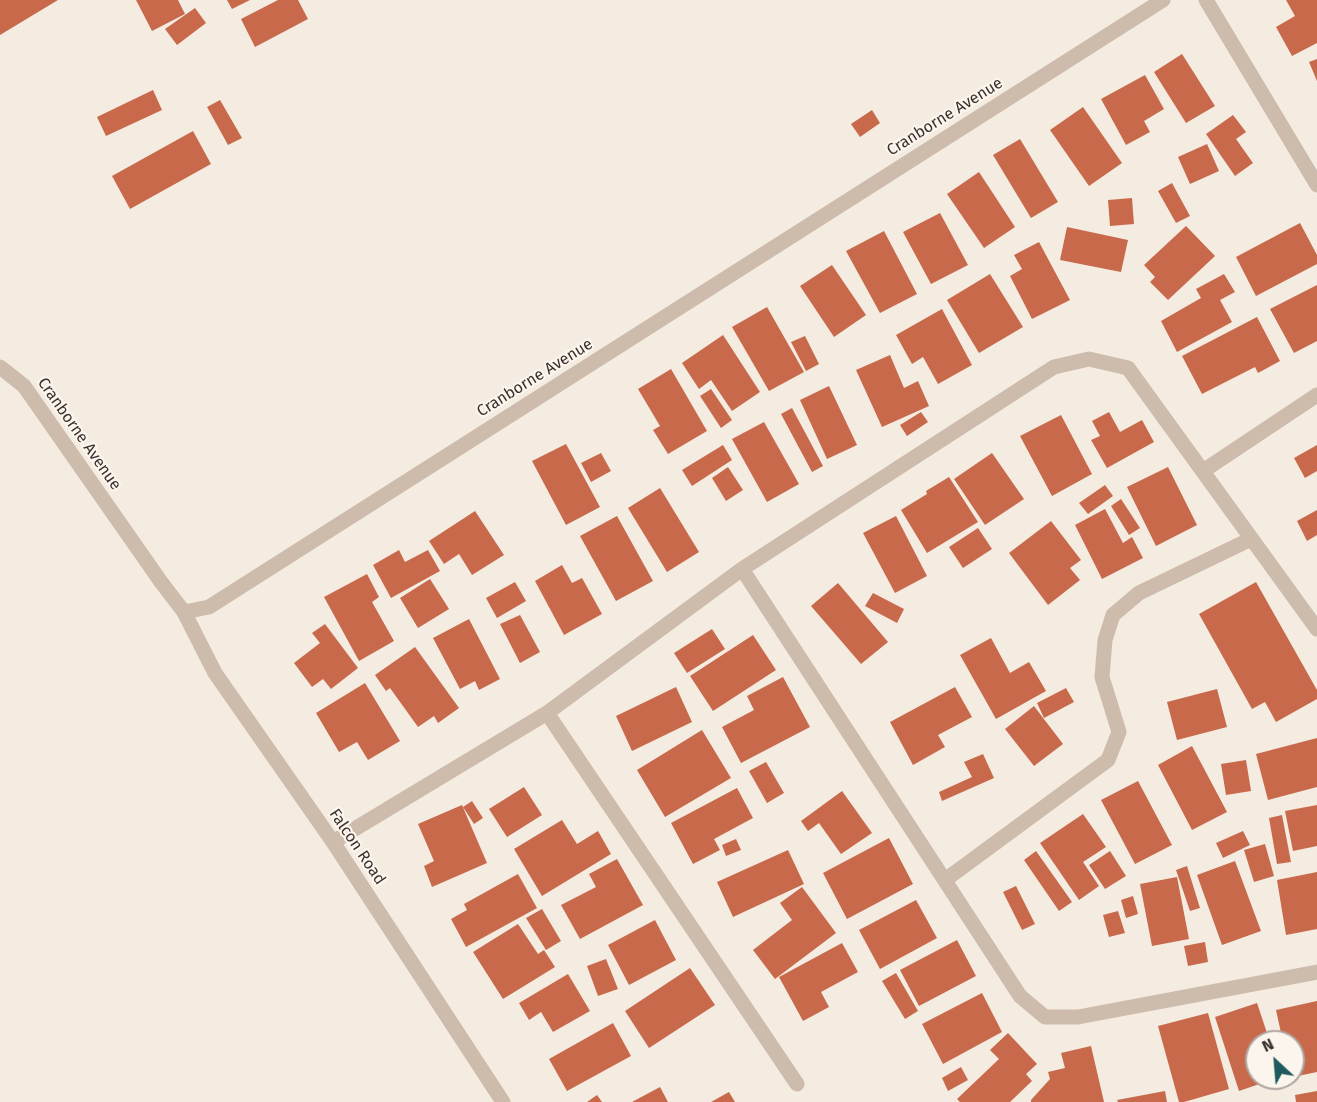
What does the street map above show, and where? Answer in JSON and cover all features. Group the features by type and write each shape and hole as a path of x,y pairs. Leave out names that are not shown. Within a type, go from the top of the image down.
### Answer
{"street":[{"name":"Cranborne Avenue","path":"0,367 24,386 154,573 184,612 209,608 1162,0"},
{"path":"1206,0 1317,184"},
{"path":"333,842 547,713 742,569 1054,367 1089,359 1128,368 1317,629"},
{"path":"1203,471 1317,395"},
{"path":"945,880 1108,760 1119,732 1102,677 1105,640 1113,615 1139,593 1251,539"},
{"path":"742,569 1020,996 1046,1017 1078,1017 1317,972"},
{"name":"Falcon Road","path":"184,612 215,673 333,842 503,1102"},
{"path":"547,713 797,1084"}],"building":[{"path":"0,0 58,0 0,35"},
{"path":"136,0 178,0 185,14 152,31"},
{"path":"227,0 250,0 232,9"},
{"path":"278,0 298,0 308,19 255,47 241,19"},
{"path":"1286,0 1317,0 1317,43 1292,56 1276,27 1295,16"},
{"path":"195,8 206,23 177,45 165,29"},
{"path":"1182,54 1215,106 1186,123 1154,72"},
{"path":"1317,59 1317,81 1309,62"},
{"path":"1145,75 1164,109 1144,121 1150,132 1126,145 1101,99"},
{"path":"153,90 162,110 106,136 97,117"},
{"path":"220,100 242,138 228,145 207,107"},
{"path":"1083,107 1122,163 1089,186 1050,130"},
{"path":"872,110 880,123 860,137 851,124"},
{"path":"1233,115 1246,132 1236,139 1253,163 1235,176 1206,134"},
{"path":"193,131 211,164 130,209 112,176"},
{"path":"1020,139 1058,202 1031,218 993,155"},
{"path":"1207,144 1219,171 1190,184 1178,157"},
{"path":"979,172 1015,227 984,248 947,194"},
{"path":"1172,183 1190,216 1176,223 1158,191"},
{"path":"1132,198 1134,224 1110,226 1108,200"},
{"path":"940,213 968,265 931,284 903,232"},
{"path":"1300,223 1317,255 1317,264 1256,296 1236,257"},
{"path":"1186,226 1215,256 1168,300 1150,282 1155,277 1144,265"},
{"path":"1067,227 1128,240 1121,272 1060,260"},
{"path":"884,231 917,294 880,313 846,251"},
{"path":"1039,242 1070,300 1032,319 1010,276 1022,269 1014,255"},
{"path":"832,265 866,315 834,337 800,286"},
{"path":"990,274 1023,327 979,353 947,300"},
{"path":"1224,274 1235,292 1220,300 1232,322 1177,352 1161,321 1201,298 1196,289"},
{"path":"1317,285 1317,341 1294,353 1270,309"},
{"path":"767,307 804,372 769,391 732,327"},
{"path":"942,309 972,365 938,384 923,357 912,364 896,335"},
{"path":"1257,317 1280,361 1258,373 1255,367 1202,394 1182,356"},
{"path":"723,335 760,392 732,411 711,380 699,389 682,363"},
{"path":"805,336 819,364 806,371 791,342"},
{"path":"890,355 904,388 918,381 929,406 882,427 856,370"},
{"path":"671,369 707,431 668,454 653,430 660,426 638,389"},
{"path":"829,386 857,445 827,459 800,400"},
{"path":"711,389 732,420 721,428 700,396"},
{"path":"792,408 823,466 812,472 781,414"},
{"path":"921,412 928,422 907,436 900,425"},
{"path":"1109,412 1120,432 1142,420 1154,442 1107,468 1091,440 1100,436 1092,421"},
{"path":"1061,415 1092,474 1052,496 1020,436"},
{"path":"764,422 799,484 767,502 732,439"},
{"path":"566,444 600,507 566,525 532,461"},
{"path":"723,445 732,460 692,486 682,470"},
{"path":"1317,445 1317,471 1305,478 1294,458"},
{"path":"601,453 611,471 591,482 581,463"},
{"path":"992,453 1024,499 985,525 954,479"},
{"path":"728,467 743,490 726,501 712,478"},
{"path":"1168,467 1197,525 1156,546 1127,487"},
{"path":"949,477 978,522 927,553 901,510"},
{"path":"1105,485 1113,496 1088,514 1079,503"},
{"path":"660,488 699,552 667,572 628,508"},
{"path":"1121,499 1140,528 1129,535 1111,506"},
{"path":"1105,509 1123,543 1132,537 1143,558 1102,579 1075,525"},
{"path":"1317,510 1317,535 1307,541 1297,521"},
{"path":"475,511 504,555 472,575 459,554 444,564 429,541"},
{"path":"617,516 653,581 616,601 580,536"},
{"path":"896,516 927,576 895,593 863,533"},
{"path":"1051,521 1081,560 1070,568 1080,580 1048,605 1009,553"},
{"path":"978,528 992,549 963,568 949,547"},
{"path":"399,550 405,562 428,550 440,571 391,598 373,565"},
{"path":"562,565 572,583 582,578 602,614 564,635 535,581"},
{"path":"367,574 379,597 372,602 394,641 359,661 324,597"},
{"path":"430,579 449,609 418,628 400,598"},
{"path":"515,582 526,601 497,618 486,598"},
{"path":"1256,582 1317,690 1317,699 1276,722 1265,702 1252,709 1199,614"},
{"path":"838,583 888,642 861,664 811,606"},
{"path":"873,593 904,609 897,623 865,606"},
{"path":"520,615 540,652 520,663 500,624"},
{"path":"469,619 500,679 479,690 475,681 460,689 433,638"},
{"path":"325,624 358,668 331,689 323,679 312,687 294,663 320,643 312,633"},
{"path":"712,629 725,649 687,673 674,653"},
{"path":"753,635 776,670 713,711 690,676"},
{"path":"991,638 1010,673 1029,662 1046,691 996,719 960,655"},
{"path":"415,647 459,708 438,723 434,716 418,727 390,688 386,691 375,675"},
{"path":"783,677 810,727 741,763 722,727 754,710 747,696"},
{"path":"365,683 400,741 368,760 357,742 339,752 316,713"},
{"path":"676,687 692,722 632,751 616,716"},
{"path":"955,687 972,717 938,735 945,747 913,765 890,722"},
{"path":"1066,688 1074,702 1044,718 1037,703"},
{"path":"1217,689 1227,727 1177,740 1167,702"},
{"path":"1034,706 1063,744 1034,766 1005,729"},
{"path":"702,730 731,778 665,817 637,770"},
{"path":"1317,738 1317,787 1268,800 1256,754"},
{"path":"1192,746 1227,812 1192,830 1158,765"},
{"path":"983,754 994,778 942,801 939,792 972,777 964,762"},
{"path":"1246,760 1251,791 1226,795 1221,764"},
{"path":"766,762 784,793 767,803 749,771"},
{"path":"1138,781 1172,845 1135,864 1101,800"},
{"path":"524,787 542,815 507,837 489,809"},
{"path":"737,788 753,818 714,839 720,850 693,864 671,823"},
{"path":"842,791 872,833 841,854 819,823 808,831 801,821"},
{"path":"472,801 483,818 474,824 463,807"},
{"path":"462,805 487,863 432,887 424,866 434,861 418,824"},
{"path":"1317,805 1317,846 1293,851 1285,811"},
{"path":"1083,814 1106,847 1083,862 1099,886 1079,900 1040,843"},
{"path":"1282,815 1291,862 1277,864 1269,818"},
{"path":"562,820 577,844 598,831 611,854 542,896 514,849"},
{"path":"1243,831 1250,845 1223,858 1216,843"},
{"path":"889,838 913,884 847,919 823,873"},
{"path":"736,839 741,850 726,856 722,845"},
{"path":"1265,844 1274,876 1254,882 1244,850"},
{"path":"788,850 804,884 733,917 717,882"},
{"path":"1036,851 1072,902 1059,911 1024,860"},
{"path":"1110,851 1126,876 1105,889 1089,865"},
{"path":"617,859 643,905 580,939 561,905 596,887 589,874"},
{"path":"1235,861 1261,931 1222,945 1197,875"},
{"path":"1187,866 1200,908 1190,911 1176,870"},
{"path":"1317,872 1317,929 1286,935 1277,880"},
{"path":"518,874 537,908 466,947 451,919 467,910 464,904"},
{"path":"1177,877 1189,939 1152,946 1140,884"},
{"path":"1016,886 1035,924 1022,930 1003,892"},
{"path":"802,887 836,933 775,979 753,950 792,920 780,903"},
{"path":"1133,896 1138,914 1126,918 1121,900"},
{"path":"916,900 937,938 880,969 859,930"},
{"path":"542,909 561,941 546,950 526,918"},
{"path":"1118,911 1125,933 1109,937 1103,915"},
{"path":"655,920 676,960 629,985 608,945"},
{"path":"518,924 538,954 544,950 555,967 503,999 473,952"},
{"path":"957,940 976,976 919,1006 900,970"},
{"path":"1205,942 1208,962 1188,966 1184,946"},
{"path":"842,943 858,972 821,992 829,1007 803,1021 779,977"},
{"path":"606,959 618,989 598,996 587,966"},
{"path":"690,968 715,1005 649,1048 625,1011"},
{"path":"896,973 918,1011 905,1019 882,981"},
{"path":"568,974 590,1011 553,1032 541,1012 529,1020 519,1003"},
{"path":"982,993 1002,1032 943,1064 922,1024"},
{"path":"1317,1001 1317,1072 1305,1074 1305,1030 1280,1030 1276,1010"},
{"path":"1257,1003 1266,1030 1245,1030 1245,1089 1239,1091 1215,1017"},
{"path":"1208,1013 1229,1089 1179,1102 1158,1026"},
{"path":"613,1023 631,1056 567,1091 549,1059"},
{"path":"1008,1033 1037,1064 1026,1074 1032,1081 1010,1102 960,1102 957,1099 999,1059 990,1050"},
{"path":"1091,1046 1104,1102 1031,1102 1050,1079 1048,1072 1065,1068 1061,1053"},
{"path":"961,1067 968,1080 948,1091 942,1078"},
{"path":"660,1087 668,1102 632,1102"},
{"path":"1165,1091 1167,1102 1118,1102 1117,1100"},
{"path":"1317,1091 1317,1102 1296,1102 1295,1095"},
{"path":"729,1092 735,1102 711,1102"},
{"path":"597,1095 602,1102 587,1102"}]}
